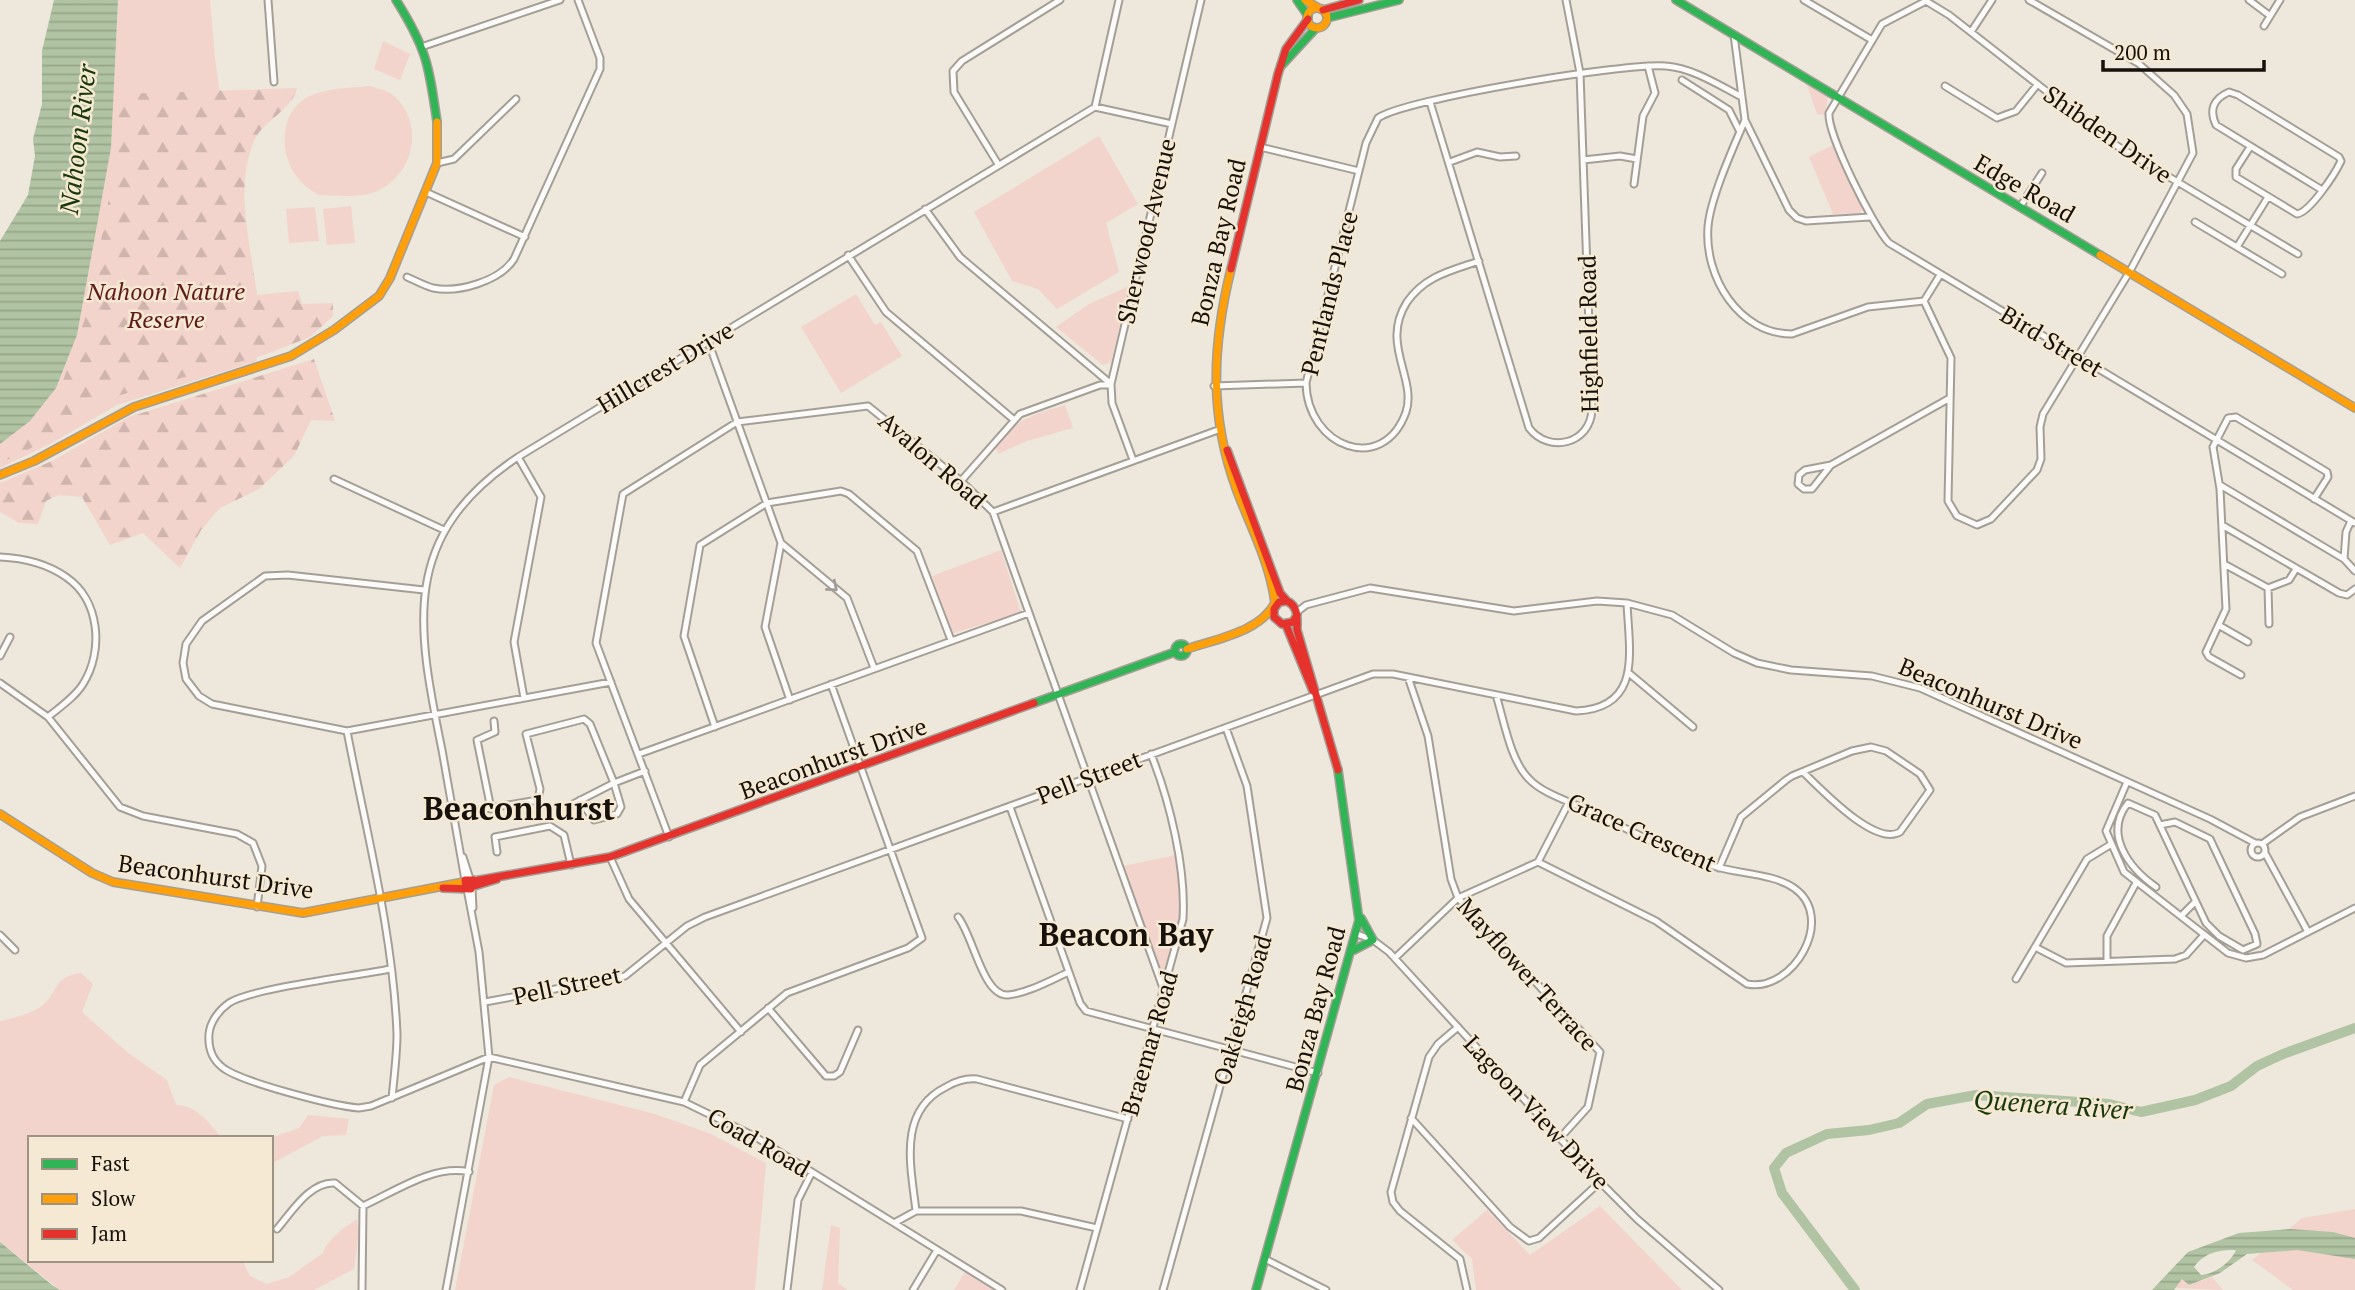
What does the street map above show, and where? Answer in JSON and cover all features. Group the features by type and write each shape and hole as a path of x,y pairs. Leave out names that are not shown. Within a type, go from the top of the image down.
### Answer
{"street":[{"path":"268,0 274,82"},
{"path":"0,475 34,461 126,410 291,356 334,330 379,296 428,192 438,163 436,105 424,46 396,0"},
{"path":"424,46 560,0"},
{"path":"407,277 439,288 491,279 509,266 525,237 600,69 600,58 578,0"},
{"path":"998,164 954,92 953,71 962,61 1060,0"},
{"path":"1119,0 1095,107 1172,124"},
{"name":"Sherwood Avenue","path":"1133,460 1113,408 1111,384 1201,0"},
{"path":"1297,0 1316,28 1325,25 1327,18 1322,9 1305,0"},
{"path":"1308,18 1311,11 1359,0"},
{"path":"1327,18 1399,0"},
{"name":"Highfield Road","path":"1430,102 1529,428 1536,436 1553,443 1578,438 1590,425 1592,410 1580,74 1566,0"},
{"name":"Edge Road","path":"1676,0 2355,408"},
{"path":"1804,0 1872,40"},
{"path":"1971,32 1992,0"},
{"path":"1924,301 1949,350 1952,368 1948,501 1957,516 1977,525 1991,519 2037,470 2041,459 2040,427 2043,414 2130,271 2193,153 2184,105 2138,63 2029,0"},
{"path":"2249,0 2269,15"},
{"path":"2264,26 2280,0"},
{"path":"1836,96 1886,20 1926,1"},
{"name":"Shibden Drive","path":"1926,1 1971,32 2115,144 2298,254"},
{"name":"Bonza Bay Road","path":"1274,608 1275,596 1226,461 1218,430 1214,386 1219,317 1260,147 1286,49 1308,18"},
{"name":"Bonza Bay Road","path":"1281,66 1316,28"},
{"path":"1734,36 1745,120 1774,184 1795,216 1811,221 1870,217"},
{"path":"1634,184 1643,116 1655,93 1648,66"},
{"path":"1430,102 1580,74 1648,66 1681,68 1740,96"},
{"path":"1682,80 1724,106 1733,116 1740,132"},
{"path":"1945,86 1997,118 2016,111 2037,85"},
{"path":"2250,147 2234,174 2300,214 2322,190 2340,164 2339,157 2229,92 2218,98 2213,105 2216,125 2322,190"},
{"name":"Bird Street","path":"1836,96 1828,119 1870,217 1889,243 2353,522"},
{"path":"438,163 454,159 516,99"},
{"name":"Pentlands Place","path":"1430,102 1387,113 1378,118 1372,126 1306,383 1310,413 1328,435 1353,447 1369,446 1381,442 1400,422 1408,404 1397,337 1405,307 1428,278 1479,261"},
{"name":"Hillcrest Drive","path":"485,1002 469,884 423,647 424,590 444,530 484,481 518,457 1095,107"},
{"path":"1745,120 1708,230 1717,276 1741,316 1780,333 1792,334 1868,307 1924,301"},
{"path":"1260,147 1359,171"},
{"path":"1450,162 1477,152 1497,157 1517,156"},
{"path":"1583,160 1637,159"},
{"path":"2020,207 2042,173"},
{"path":"428,192 525,237"},
{"path":"2237,247 2268,197"},
{"path":"925,209 960,257 1111,384"},
{"path":"2195,222 2282,274"},
{"path":"848,255 886,312 1013,419"},
{"path":"1924,301 1940,275"},
{"path":"708,341 781,543 765,627 790,700"},
{"path":"1214,386 1306,383"},
{"path":"961,481 1013,419 1100,384 1111,384"},
{"path":"1831,465 1812,489 1804,489 1798,484 1798,475 1805,470 1831,465 1950,398"},
{"name":"Avalon Road","path":"669,837 596,640 624,494 737,422 868,406 961,481 993,512 1164,988"},
{"path":"2241,675 2207,654 2227,610 2220,485 2213,447 2228,418 2233,416 2328,473 2314,499"},
{"path":"993,512 1218,430"},
{"name":"Bonza Bay Road","path":"1218,430 1280,593 1289,601"},
{"path":"518,457 541,497 514,642 524,698"},
{"path":"334,480 444,530"},
{"path":"2220,485 2344,559 2355,571"},
{"path":"715,727 684,636 697,552 706,539 767,503 841,491 849,494 917,551 951,640"},
{"path":"2344,559 2346,532 2353,522"},
{"path":"2222,525 2344,595 2351,594 2355,589"},
{"path":"781,543 847,598 874,668"},
{"path":"0,556 29,560 66,577 83,594 94,621 96,649 88,676 79,690 48,717"},
{"path":"2224,564 2268,588 2289,580 2296,569"},
{"path":"424,590 270,575 201,621 188,638 183,656 184,671 190,685 205,701 347,731 611,682"},
{"name":"Beaconhurst Drive","path":"1289,601 1306,605 1370,588 1514,611 1597,601 1627,603 1672,615 1734,653 1757,663 1791,670 1872,676 1920,688 2224,825 2260,849 2308,932"},
{"path":"2268,588 2269,624"},
{"path":"1289,601 1297,614 1282,624 1255,624 1279,602 1289,601"},
{"path":"1627,603 1630,674 1693,727"},
{"name":"Beaconhurst Drive","path":"1297,614 1306,605"},
{"path":"1274,608 1274,617 1282,624"},
{"path":"639,754 1029,613"},
{"name":"Bonza Bay Road","path":"1256,1290 1352,953 1359,915 1337,760 1297,631 1297,614"},
{"name":"Beaconhurst Drive","path":"0,814 105,879 303,913 610,858 1175,652 1182,656 1187,649 1255,624"},
{"name":"Bonza Bay Road","path":"1282,624 1315,694"},
{"path":"2220,626 2248,642"},
{"path":"0,656 10,637"},
{"name":"Pell Street","path":"485,1002 619,978 705,917 1373,674 1408,677 1583,711 1615,698 1630,674"},
{"name":"Mayflower Terrace","path":"1408,677 1427,729 1451,879 1458,898 1600,1052 1588,1107 1560,1138"},
{"path":"0,683 48,717 103,789 125,810 237,834 253,843 262,866 257,907"},
{"path":"684,1102 697,1069 794,989 918,944 922,938 831,684"},
{"name":"Grace Crescent","path":"1496,695 1526,775 1535,784 1693,859 1787,884 1804,900 1810,918 1807,944 1797,962 1773,981 1754,986 1739,981 1656,921 1538,862"},
{"path":"454,814 533,802 540,798 526,734 582,719 589,722 621,807 617,814 594,820 580,800"},
{"path":"491,809 477,740 495,732 494,722"},
{"name":"Oakleigh Road","path":"1163,1290 1231,1051 1267,912 1247,786 1226,728"},
{"path":"347,731 381,900 390,969 397,1036 392,1098"},
{"path":"1719,867 1744,813 1786,780 1803,772 1852,751 1871,747 1886,751 1920,774 1930,790 1900,832 1884,836 1869,828 1803,772"},
{"name":"Braemar Road","path":"1080,1290 1179,939 1184,910 1169,808 1152,754"},
{"path":"573,804 645,771"},
{"path":"2127,782 2107,825 2110,845 2121,868 2136,883 2228,953 2246,958 2263,955 2355,908"},
{"path":"2260,849 2307,814 2355,796"},
{"path":"1395,958 1458,898 1538,862 1569,802"},
{"path":"2156,887 2132,867 2115,827 2121,813 2130,803 2153,813 2208,927 2243,950 2257,944 2256,934 2210,839 2175,822 2160,825"},
{"path":"1010,807 1080,1003 1086,1011 1318,1073"},
{"path":"497,852 495,837 550,826 564,835 571,865"},
{"path":"2016,979 2087,859 2110,845"},
{"path":"610,858 622,889 741,1032"},
{"path":"2107,961 2107,936 2136,883"},
{"path":"2180,916 2195,902"},
{"path":"1352,953 1358,946 1373,940 1359,915"},
{"path":"958,917 970,936 989,986 1000,995 1013,995 1069,972"},
{"path":"0,934 15,950"},
{"name":"Lagoon View Drive","path":"1357,934 1373,940 1395,958 1600,1182 1637,1219 1719,1290"},
{"path":"2035,947 2066,963 2179,958 2204,935"},
{"path":"390,969 229,1003 214,1019 210,1028 211,1050 217,1062 232,1074 354,1108 371,1106 489,1057"},
{"path":"446,1290 489,1057 485,1002"},
{"path":"768,1008 826,1076 834,1076 840,1072 858,1030"},
{"path":"205,1018 214,1019"},
{"path":"1458,1027 1432,1052 1392,1185 1393,1202 1460,1259 1467,1290"},
{"name":"Coad Road","path":"489,1057 684,1102 732,1123 1002,1290"},
{"path":"916,1211 909,1154 916,1114 929,1097 953,1083 977,1079 1128,1119"},
{"path":"1412,1118 1525,1240 1539,1238 1600,1182"},
{"path":"363,1206 438,1173 452,1170 469,1172"},
{"path":"788,1290 798,1200 812,1172"},
{"path":"277,1229 298,1203 328,1182 335,1182 363,1206"},
{"path":"362,1290 363,1206"},
{"path":"894,1223 916,1211 1031,1212 1097,1228"},
{"path":"913,1290 937,1250"},
{"path":"1265,1259 1326,1290"}],"green space":[{"name":"Nahoon Nature Reserve","path":"118,0 210,0 215,58 257,361 117,405 52,443 0,468 0,444 30,421 56,388 77,335 111,148"},
{"path":"383,41 410,54 400,80 374,69"},
{"path":"1806,82 1828,96 1825,115 1817,114"},
{"path":"369,86 392,94 406,112 412,139 404,166 396,178 372,193 352,196 318,195 297,177 286,155 285,130 289,119 303,100 315,94"},
{"name":"Nahoon Nature Reserve","path":"297,88 284,109 258,134 248,159 245,178 246,217 257,295 298,291 302,304 333,303 333,316 310,337 264,355 113,397 26,451 0,463 0,452 59,392 88,310 112,182 120,94"},
{"path":"1099,136 1138,204 1106,223 1119,272 1057,309 1038,289 1012,281 974,212"},
{"path":"1835,144 1864,208 1859,213 1833,214 1809,157"},
{"path":"351,206 355,243 327,245 323,209"},
{"path":"315,207 319,241 289,243 286,209"},
{"path":"1129,286 1111,362 1103,365 1056,327 1089,304"},
{"path":"856,294 875,325 881,322 902,356 841,393 801,327"},
{"path":"314,359 335,421 311,420 294,456 259,489 220,508 201,530 180,568 143,533 110,545 82,497 58,495 46,501 38,524 19,523 0,512 0,483 52,461 129,417"},
{"path":"1065,405 1073,428 1027,441 998,454 995,445 1019,423"},
{"path":"1001,550 1021,613 953,633 932,576"},
{"path":"1176,855 1182,918 1164,973 1157,963 1124,866"},
{"path":"81,973 93,984 82,1012 127,1052 167,1080 176,1105 197,1112 220,1136 28,1136 28,1262 243,1262 250,1276 267,1284 289,1277 323,1253 332,1238 357,1219 359,1233 354,1269 314,1290 60,1290 0,1242 0,1021 39,1008 61,981"},
{"path":"509,1077 655,1114 711,1134 766,1163 755,1290 455,1290 494,1085"},
{"path":"308,1115 349,1119 346,1135 323,1136 273,1163 273,1137 299,1128"},
{"path":"1600,1206 1682,1290 1476,1290 1472,1259 1452,1240 1487,1210 1530,1255"},
{"path":"2355,1209 2355,1290 2293,1290 2252,1260 2302,1218"},
{"path":"831,1225 840,1228 838,1283 848,1290 822,1290"},
{"path":"965,1272 993,1290 954,1290"},
{"path":"2212,1277 2223,1290 2175,1288 2182,1279 2189,1285"}],"water":[{"name":"Nahoon River","path":"54,0 118,0 111,148 77,335 56,388 30,421 0,444 0,241 28,195 35,156 33,139 42,104 42,51"},
{"path":"2290,1229 2333,1232 2355,1238 2355,1259 2297,1250 2247,1254 2220,1273 2189,1285 2182,1279 2174,1290 2152,1290 2188,1252 2239,1233","holes":["2236,1250 2222,1267 2212,1272 2201,1275 2194,1267 2213,1253"]},
{"path":"0,1242 52,1285 60,1290 0,1290"}],"waterway":[{"name":"Quenera River","path":"1855,1290 1782,1193 1774,1168 1786,1153 1827,1134 1869,1130 1899,1123 1927,1104 1976,1095 2109,1104 2141,1112 2195,1100 2231,1086 2257,1066 2355,1028"}],"traffic: fast":[{"path":"396,0 425,58 437,122"},
{"path":"1297,0 1308,16"},
{"path":"1327,18 1399,0"},
{"path":"1676,0 2100,255"},
{"path":"1281,66 1316,28"},
{"path":"1181,644 1187,650 1181,656 1175,650 1181,644"},
{"path":"1034,703 1175,652"},
{"path":"1256,1290 1359,920 1338,770"},
{"path":"1354,950 1373,940 1361,918"}],"traffic: slow":[{"path":"1305,0 1320,9"},
{"path":"1317,8 1324,11 1327,18 1324,25 1317,28 1310,25 1307,18 1310,11 1317,8"},
{"path":"0,475 34,461 134,407 291,356 334,330 379,296 390,278 437,163 437,122"},
{"path":"2100,255 2355,408"},
{"path":"1187,649 1248,628 1268,613 1275,603 1264,560 1228,463 1218,408 1217,353 1231,269"},
{"path":"0,814 92,873 113,882 303,913 464,882"}],"traffic: jam":[{"path":"1323,10 1359,0"},
{"path":"1231,269 1278,74 1286,49 1308,19"},
{"path":"1227,450 1280,593 1287,601"},
{"path":"1297,615 1293,622 1282,624 1274,617 1274,609 1279,602 1287,601 1295,610 1296,613 1297,617 1297,630 1338,770"},
{"path":"1286,625 1313,691"},
{"path":"474,881 610,857 1034,703"},
{"path":"474,886 497,879"},
{"path":"443,888 471,889 473,880 465,880 466,888"}],"district":[{"name":"Beaconhurst","path":"519,808"},
{"name":"Beacon Bay","path":"1126,934"}]}
